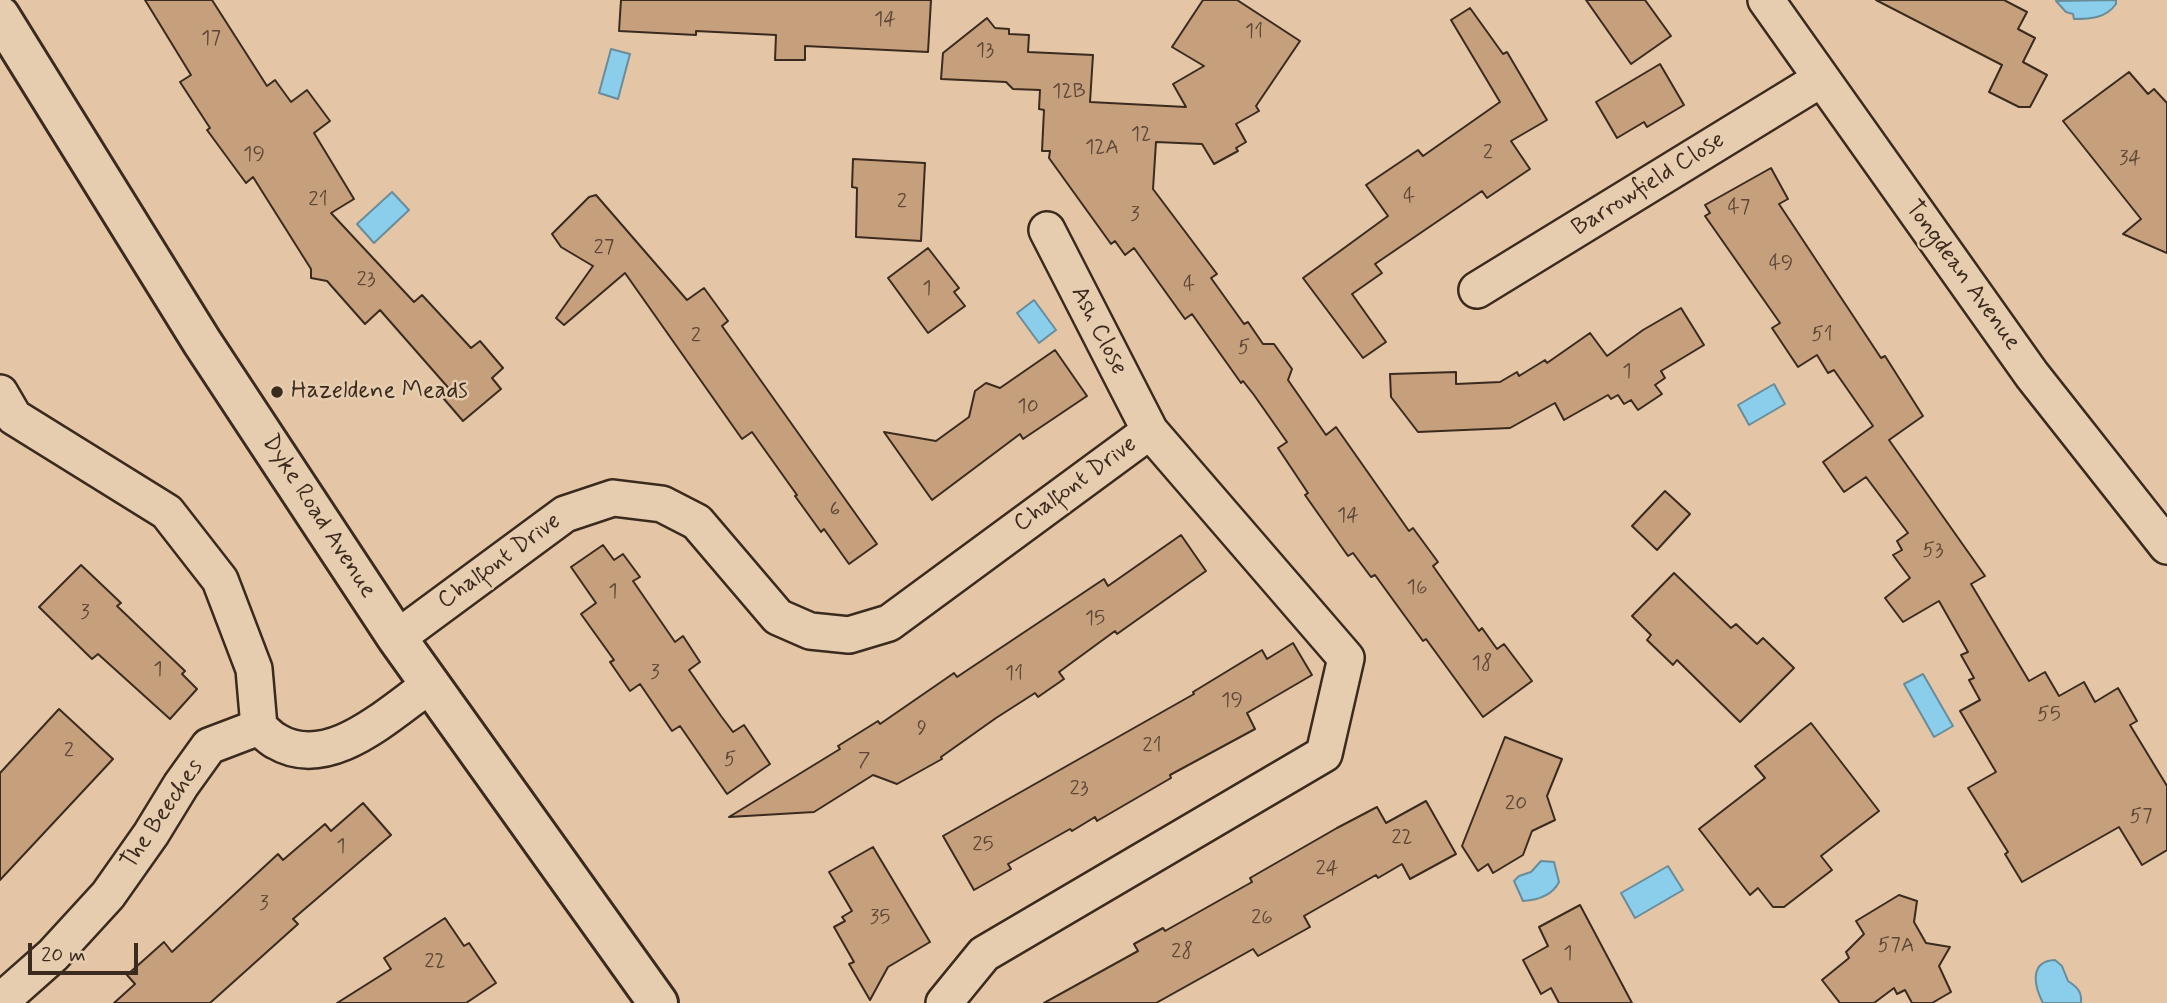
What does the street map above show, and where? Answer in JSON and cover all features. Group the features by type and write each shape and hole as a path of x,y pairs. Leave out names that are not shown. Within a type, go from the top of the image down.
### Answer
{"street":[{"name":"Tongdean Avenue","path":"1766,0 2032,374 2167,546"},
{"name":"Dyke Road Avenue","path":"4,30 202,342 397,639 658,1003"},
{"name":"Barrowfield Close","path":"1477,290 1821,79"},
{"name":"Ash Close","path":"1047,230 1150,431"},
{"path":"5,413 167,512 220,580 254,669 260,727 276,741 298,750 329,749 355,738 430,685"},
{"name":"Chalfont Drive","path":"397,639 565,514 614,498 662,504 696,522 778,617 810,631 849,635 890,622 1150,431 1346,658 1324,754 984,954 944,1003"},
{"name":"The Beeches","path":"0,1002 54,955 108,895 209,746 260,727"}],"water":[{"path":"2116,0 2112,9 2103,15 2080,19 2074,19 2073,14 2066,12 2056,1"},
{"path":"611,49 630,54 618,99 599,93"},
{"path":"392,192 409,210 374,243 357,224"},
{"path":"1034,300 1056,330 1039,343 1017,313"},
{"path":"1774,384 1785,404 1749,425 1738,405"},
{"path":"1923,674 1953,726 1934,737 1904,684"},
{"path":"1541,861 1554,862 1559,882 1553,891 1544,896 1523,901 1514,881 1531,872"},
{"path":"1668,866 1683,890 1635,918 1621,893"},
{"path":"2055,960 2062,966 2068,981 2078,990 2081,1003 2043,1003 2037,989 2037,970 2047,961"}],"building":[{"path":"145,0 212,0 267,86 275,80 291,102 307,90 330,121 314,133 354,199 331,213 414,302 422,295 471,348 480,341 503,368 492,378 501,389 463,421 444,399 452,392 380,310 365,324 327,281 311,278 311,269 253,177 246,183 207,130 210,128 180,82 191,75"},
{"path":"621,0 931,0 928,52 805,46 805,60 775,60 776,35 619,31"},
{"path":"1203,0 1237,0 1300,41 1256,106 1259,111 1236,124 1246,142 1236,148 1238,151 1214,164 1202,144 1156,142 1153,189 1217,274 1211,278 1244,324 1248,322 1263,344 1274,344 1292,369 1288,380 1326,435 1336,427 1409,531 1413,528 1438,562 1433,566 1479,631 1482,628 1497,649 1504,644 1532,681 1483,717 1375,575 1371,577 1353,553 1348,556 1305,495 1308,493 1278,448 1287,442 1192,314 1185,319 1134,248 1125,255 1115,241 1111,244 1049,158 1050,151 1042,151 1044,110 1039,109 1040,90 1013,89 1006,82 941,79 943,53 987,18 995,28 1009,29 1009,34 1029,35 1028,52 1093,55 1090,102 1186,107 1173,84 1204,66 1172,47"},
{"path":"1586,0 1645,0 1671,36 1631,64"},
{"path":"1876,0 2004,0 2027,12 2018,29 2035,38 2023,62 2047,75 2030,107 2019,107 1989,92 2002,65"},
{"path":"1470,8 1503,54 1507,52 1547,120 1511,141 1530,169 1487,198 1482,191 1375,264 1382,273 1352,294 1386,342 1363,358 1303,278 1388,216 1366,185 1418,150 1423,156 1500,102 1451,20"},
{"path":"1660,64 1684,105 1647,127 1644,122 1617,138 1596,102"},
{"path":"2129,72 2148,94 2154,89 2167,103 2167,253 2123,234 2141,219 2063,121"},
{"path":"853,159 925,163 921,241 856,237 857,188 852,187"},
{"path":"1771,168 1788,199 1779,204 1881,358 1885,356 1923,416 1889,440 1985,576 1971,584 2029,681 2045,672 2059,696 2084,682 2095,702 2118,688 2137,721 2130,725 2167,786 2167,850 2142,865 2119,827 2022,882 2005,854 2008,852 1968,788 1996,772 1960,711 1980,700 1969,680 1974,678 1961,655 1968,652 1939,601 1903,622 1885,598 1910,578 1893,555 1902,550 1897,541 1908,533 1866,477 1844,492 1823,462 1873,426 1834,370 1828,373 1817,355 1798,367 1772,328 1780,323 1705,216 1710,213 1705,205"},
{"path":"596,195 687,300 704,288 728,321 722,326 877,544 849,564 824,529 821,532 752,432 742,439 625,273 564,325 556,318 593,266 561,247 552,234 589,197"},
{"path":"928,248 959,288 954,292 965,306 928,333 888,278"},
{"path":"1681,308 1704,345 1661,371 1665,378 1655,385 1662,394 1638,410 1631,400 1624,404 1618,395 1611,399 1608,395 1564,420 1555,403 1510,428 1418,432 1391,397 1390,374 1456,372 1456,384 1500,382 1517,372 1519,376 1545,360 1547,363 1590,333 1607,356 1643,330"},
{"path":"1055,350 1087,396 1023,439 1020,434 932,500 884,432 936,441 969,417 975,391 986,383 1000,388"},
{"path":"1665,491 1690,514 1657,550 1632,526"},
{"path":"1181,535 1206,571 1059,672 1064,679 1038,697 1035,693 996,718 941,757 942,759 897,784 873,775 814,812 729,817 840,749 838,746 878,721 880,724 954,673 957,677 1104,579 1108,586"},
{"path":"603,545 614,560 623,554 640,577 633,581 675,642 683,636 700,662 689,670 721,716 733,732 744,725 770,764 727,794 680,726 672,731 640,684 630,691 610,662 614,660 581,614 596,603 571,567"},
{"path":"81,565 121,603 117,606 185,671 182,674 197,689 170,719 98,654 92,659 39,607"},
{"path":"1674,573 1731,628 1736,624 1757,644 1763,638 1794,668 1740,722 1677,660 1673,665 1647,640 1651,635 1632,616"},
{"path":"1293,643 1312,675 1247,713 1255,729 1170,775 1171,778 1097,821 1095,817 1072,831 1070,829 1008,864 1011,869 974,890 943,836 1194,694 1193,692 1262,650 1267,659"},
{"path":"59,709 113,759 0,880 0,773"},
{"path":"1811,723 1879,811 1821,856 1832,870 1784,907 1773,907 1758,888 1750,895 1699,829 1765,778 1755,766"},
{"path":"1505,737 1562,759 1547,796 1555,820 1532,831 1523,855 1493,873 1488,864 1478,871 1462,846"},
{"path":"1426,801 1456,854 1410,879 1402,864 1378,878 1376,875 1304,916 1310,927 1258,956 1253,949 1156,1003 1044,1003 1138,951 1134,944 1163,928 1165,931 1252,882 1250,878 1337,828 1377,807 1386,823"},
{"path":"363,803 391,835 293,919 298,924 210,1003 114,1003 135,984 127,975 164,942 172,952 278,854 283,860 325,824 331,831"},
{"path":"873,847 930,942 888,967 870,1000 849,964 854,962 834,927 845,921 842,917 852,911 829,872"},
{"path":"1899,895 1917,901 1914,922 1926,943 1950,947 1939,966 1951,992 1932,1003 1912,1003 1905,990 1897,994 1894,988 1874,1003 1840,1003 1822,980 1849,958 1846,952 1864,934 1856,921"},
{"path":"1580,905 1632,1003 1559,1003 1551,988 1541,994 1523,960 1548,946 1539,927"},
{"path":"445,918 464,946 469,943 496,983 466,1003 337,1003 391,969 384,958"}],"place":[{"name":"Hazeldene Meads","path":"277,392"}]}
